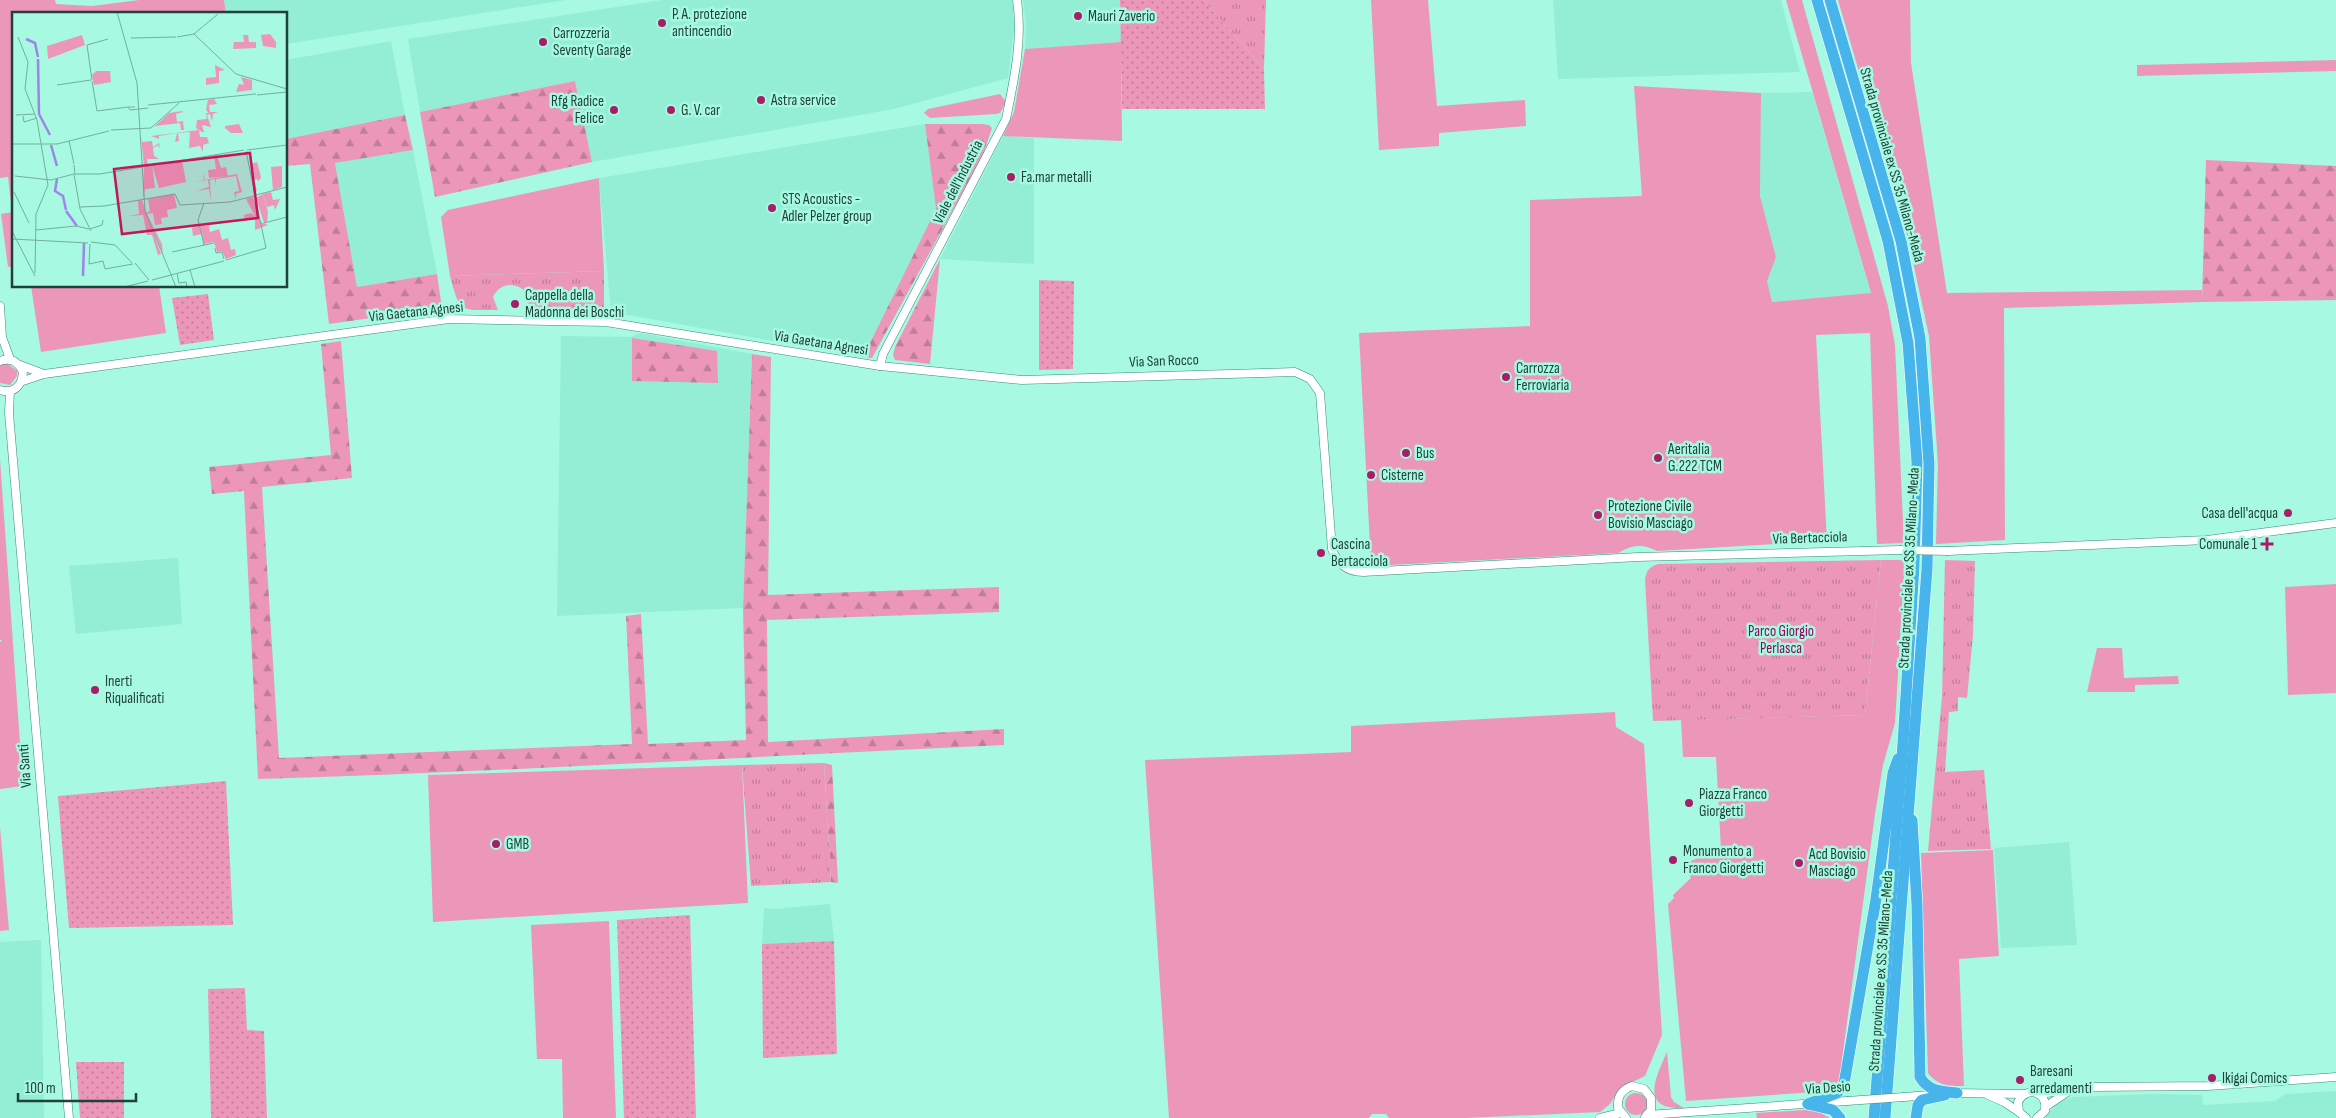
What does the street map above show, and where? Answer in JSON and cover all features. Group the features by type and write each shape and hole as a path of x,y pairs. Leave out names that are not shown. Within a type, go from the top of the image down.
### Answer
{"highway":[{"name":"Strada provinciale ex SS 35 Milano-Meda","path":"1817,0 1888,241 1908,343 1917,462 1914,566 1903,743 1874,1118"},
{"name":"Strada provinciale ex SS 35 Milano-Meda","path":"1830,0 1900,241 1920,338 1929,464 1927,559 1885,1118"},
{"path":"1808,1104 1837,1093 1844,1084 1876,899 1893,773 1903,743"},
{"path":"1909,804 1914,827 1920,1077 1926,1086 1932,1090 1956,1093"},
{"path":"1916,1118 1918,1105 1922,1100 1956,1093"},
{"path":"1808,1104 1833,1110 1840,1118"}],"street":[{"name":"Viale dell'Industria","path":"880,366 883,354 1006,119 1014,84 1021,24 1017,0"},
{"path":"0,306 2,337 0,347"},
{"name":"Via Gaetana Agnesi","path":"4,391 18,388 23,381 44,374 449,319 606,322 880,366"},
{"path":"0,361 10,359 2,337"},
{"name":"Via Gaetana Agnesi","path":"10,359 44,374"},
{"path":"20,365 23,372 23,381"},
{"name":"Via San Rocco","path":"880,366 1022,380 1280,371 1304,374 1316,384 1321,396 1330,512"},
{"name":"Via Santi","path":"4,391 9,413 69,1118"},
{"name":"Via Bertacciola","path":"1330,512 1332,547 1335,556 1346,568 1360,572 1638,557 1900,550 1948,551 2207,540 2336,523"},
{"path":"2037,1118 2042,1114 2045,1107 2045,1102 2039,1094 2116,1087 2224,1086 2336,1077"},
{"path":"1600,1118 1618,1103 1622,1092 1626,1088 1638,1086 1649,1093 1652,1104 1646,1116"},
{"path":"2045,1107 2070,1090"},
{"name":"Via Desio","path":"1646,1116 1956,1093 1986,1095 2031,1092 2039,1094"},
{"path":"2019,1112 2018,1102 2023,1094"},
{"name":"Via Desio","path":"1986,1095 2004,1102 2026,1118"},
{"path":"1600,1118 1623,1116 1618,1103"},
{"name":"Via Desio","path":"1652,1104 1673,1113"}],"shaded area":[{"path":"224,0 566,0 288,44 288,12 226,12"},
{"path":"662,0 1012,0 1015,23 1008,78 894,109 592,162 575,81 420,112 408,39"},
{"path":"1023,0 1120,0 1121,42 1025,49 1026,24"},
{"path":"1553,0 1781,0 1800,72 1558,79"},
{"path":"391,41 405,115 288,139 288,60"},
{"path":"1812,92 1871,294 1772,302 1766,281 1776,257 1760,196 1761,93"},
{"path":"925,124 936,209 863,357 611,312 599,178"},
{"path":"1003,136 1034,138 1034,264 940,259"},
{"path":"413,150 437,274 357,287 335,162"},
{"path":"640,333 752,354 743,608 557,616 561,336 630,337"},
{"path":"178,558 182,624 76,634 69,566"},
{"path":"2069,842 2077,945 2001,948 1994,848"},
{"path":"830,904 834,941 762,944 764,908 774,909"},
{"path":"41,940 44,1118 0,1118 0,942"},
{"path":"2336,1091 2336,1118 2046,1118 2046,1115 2059,1102 2073,1097 2152,1094 2202,1095 2203,1105 2275,1101 2285,1094"}],"green space":[{"path":"0,0 55,0 56,4 92,6 139,0 224,0 226,12 12,12 12,212 8,177 0,178"},
{"path":"1120,0 1203,0 1264,69 1265,109 1122,109"},
{"path":"1203,0 1266,0 1264,69"},
{"path":"1371,0 1428,0 1437,106 1525,100 1526,126 1439,133 1439,146 1379,150"},
{"path":"1786,0 1802,0 1888,306 1895,345 1904,543 1877,544 1870,333 1816,335 1827,541 1657,551 1637,546 1618,553 1371,566 1359,333 1530,326 1530,200 1642,196 1634,86 1761,93 1760,196 1776,257 1767,281 1772,302 1871,293"},
{"path":"1838,0 1910,0 1911,63 1947,293 2202,290 2202,302 2004,308 2005,540 1936,544 1938,464 1929,336 1908,239"},
{"path":"1121,42 1122,141 1003,136 1014,112 1025,49"},
{"path":"2336,60 2336,71 2137,76 2137,65"},
{"path":"575,81 592,162 435,197 420,112"},
{"path":"1000,94 1006,102 1000,113 996,114 930,118 924,113 928,109"},
{"path":"405,115 413,150 335,163 357,287 437,274 442,308 329,324 310,164 288,166 288,139"},
{"path":"925,124 982,124 989,125 992,128 983,155 872,358 863,357 936,209"},
{"path":"2206,160 2336,166 2336,300 2202,302"},
{"path":"599,178 604,271 450,276 441,217 448,210"},
{"path":"12,212 12,266 8,267 1,214"},
{"path":"940,259 930,364 895,360 893,355 895,347"},
{"path":"604,271 604,310 528,308 529,295 520,288 510,285 500,288 493,297 498,310 469,309 464,307 456,297 450,276"},
{"path":"1039,280 1074,281 1073,369 1039,370"},
{"path":"31,288 159,288 166,333 41,352"},
{"path":"208,294 214,340 180,345 172,298"},
{"path":"632,338 717,351 718,383 632,381"},
{"path":"341,341 352,478 262,487 279,758 632,744 626,616 641,614 648,744 746,740 743,609 752,354 771,357 768,595 999,587 999,612 767,620 768,742 1004,729 1004,745 538,768 258,779 244,491 212,494 209,467 331,455 321,344"},
{"path":"8,364 17,371 17,376 10,385 0,383 0,366"},
{"path":"0,459 23,786 0,789 0,642 2,640 0,640"},
{"path":"1881,560 1905,560 1895,723 1883,765 1875,814 1839,1082 1830,1091 1686,1101 1668,904 1674,898 1673,895 1691,878 1684,866 1693,860 1721,849 1716,757 1683,757 1681,720 1865,715"},
{"name":"Parco Giorgio Perlasca","path":"1881,560 1865,715 1653,721 1645,580 1647,572 1652,566 1658,564"},
{"path":"1945,560 1975,561 1973,635 1967,698 1958,697 1958,711 1949,712 1945,772 1984,770 1991,849 1928,851 1942,697"},
{"path":"2336,584 2336,693 2288,695 2285,587"},
{"path":"2097,648 2122,648 2124,678 2178,676 2179,684 2135,685 2135,692 2087,692"},
{"path":"1615,712 1616,727 1644,744 1662,1035 1645,1076 1620,1088 1610,1104 1600,1112 1466,1118 1389,1118 1386,1114 1372,1114 1369,1118 1169,1118 1145,760 1351,752 1351,726"},
{"path":"824,763 832,765 838,883 831,882"},
{"path":"824,763 831,882 751,886 742,765"},
{"path":"742,765 748,903 433,922 428,775"},
{"path":"226,781 233,925 69,928 58,796"},
{"path":"0,827 9,930 0,931"},
{"path":"1993,850 1999,956 1959,959 1964,1086 1949,1085 1936,1081 1928,1073 1921,853"},
{"path":"690,915 696,1118 624,1118 617,920"},
{"path":"609,921 616,1118 563,1118 562,1059 537,1059 531,925"},
{"path":"834,941 837,1054 763,1058 762,944"},
{"path":"245,988 247,1030 264,1031 267,1118 211,1118 208,989"},
{"path":"1667,1052 1671,1097 1674,1102 1684,1108 1661,1104 1656,1098 1656,1081"},
{"path":"76,1062 124,1062 124,1118 80,1118"},
{"path":"1636,1093 1644,1096 1647,1104 1644,1112 1636,1115 1628,1112 1625,1104 1628,1096"},
{"path":"1817,1111 1830,1118 1757,1118 1756,1113"}],"place":[{"name":"Mauri Zaverio","path":"1078,16"},
{"name":"P. A. protezione antincendio","path":"662,23"},
{"name":"Carrozzeria Seventy Garage","path":"543,42"},
{"name":"Astra service","path":"761,100"},
{"name":"Rfg Radice Felice","path":"614,110"},
{"name":"G. V. car","path":"671,110"},
{"name":"Fa.mar metalli","path":"1011,177"},
{"name":"STS Acoustics - Adler Pelzer group","path":"772,208"},
{"name":"Cappella della Madonna dei Boschi","path":"515,304"},
{"name":"Carrozza Ferroviaria","path":"1506,377"},
{"name":"Bus","path":"1406,453"},
{"name":"Aeritalia G.222 TCM","path":"1658,458"},
{"name":"Cisterne","path":"1371,475"},
{"name":"Casa dell'acqua","path":"2288,513"},
{"name":"Protezione Civile Bovisio Masciago","path":"1598,515"},
{"name":"Comunale 1","path":"2267,544"},
{"name":"Cascina Bertacciola","path":"1321,553"},
{"name":"Inerti Riqualificati","path":"95,690"},
{"name":"Piazza Franco Giorgetti","path":"1689,803"},
{"name":"GMB","path":"496,844"},
{"name":"Monumento a Franco Giorgetti","path":"1673,860"},
{"name":"Acd Bovisio Masciago","path":"1799,863"},
{"name":"Ikigai Comics","path":"2212,1078"},
{"name":"Baresani arredamenti","path":"2020,1080"}]}
